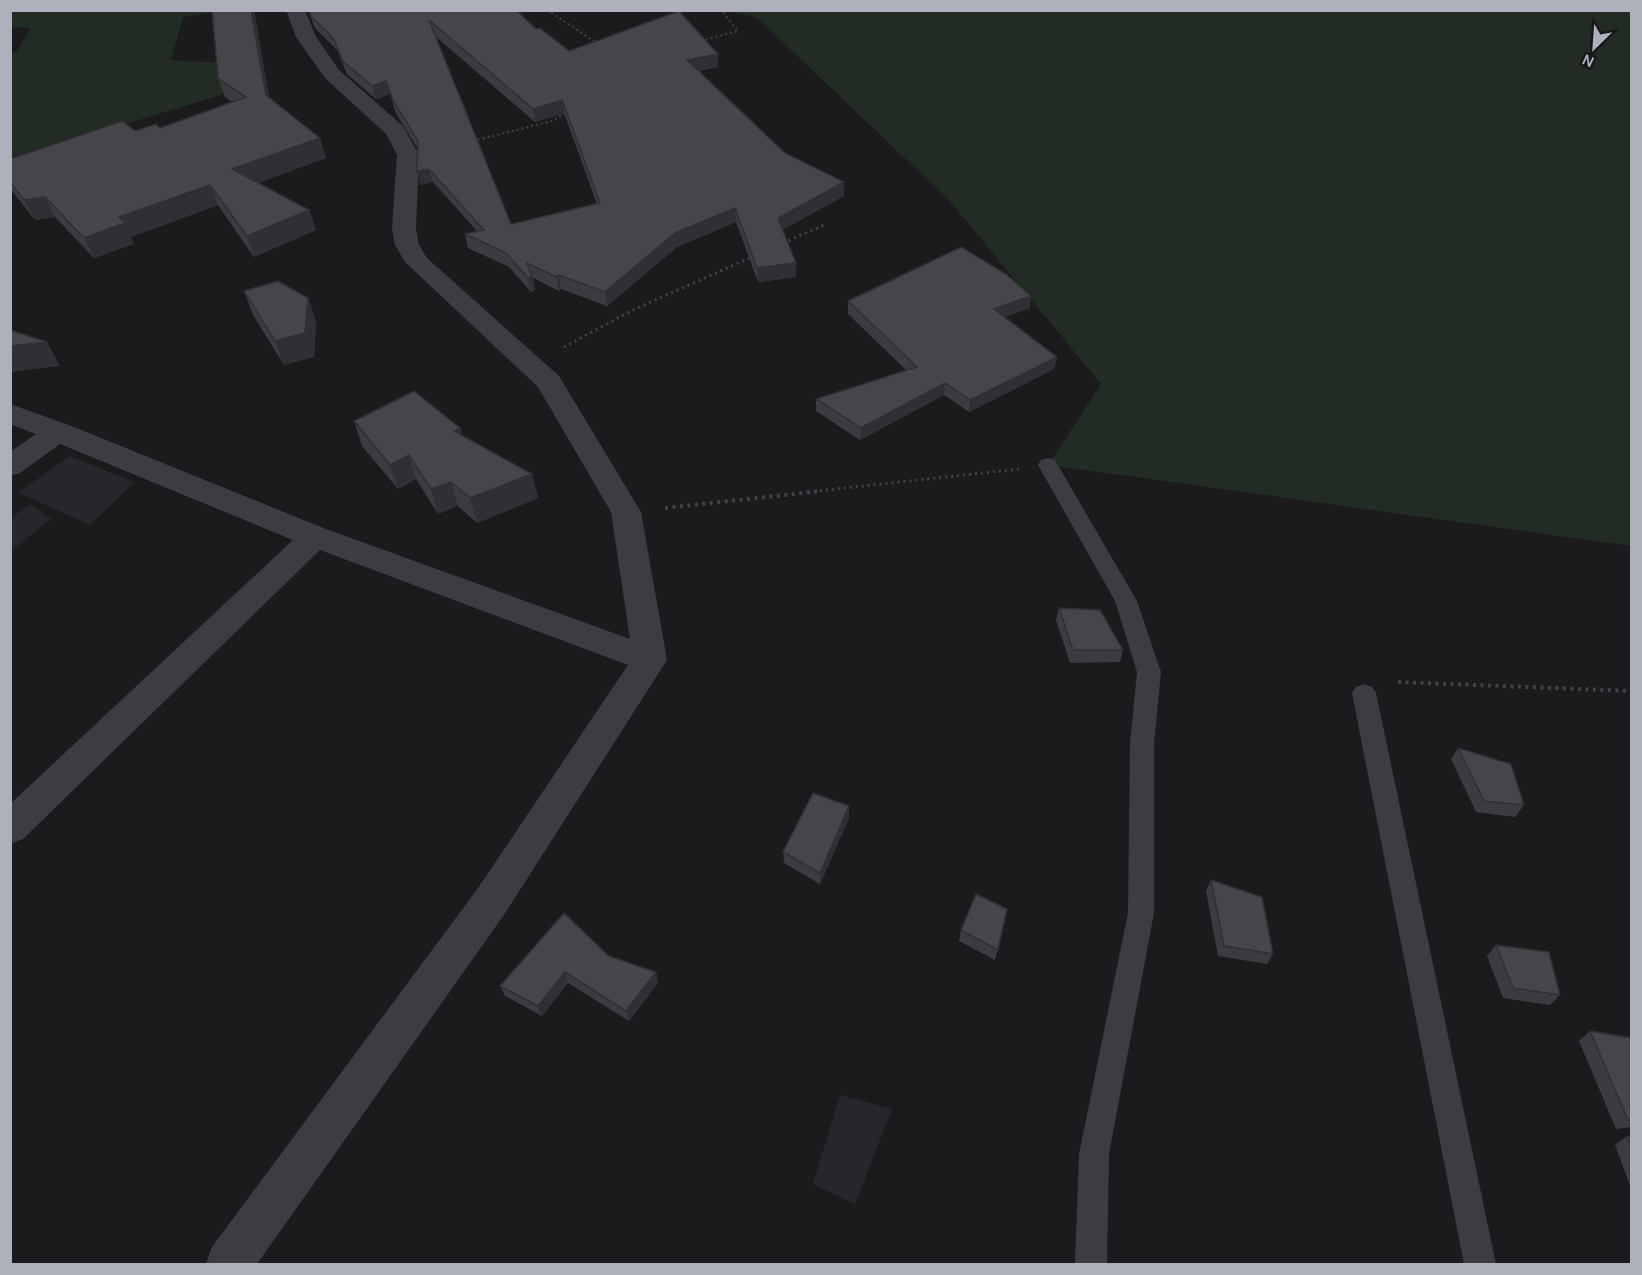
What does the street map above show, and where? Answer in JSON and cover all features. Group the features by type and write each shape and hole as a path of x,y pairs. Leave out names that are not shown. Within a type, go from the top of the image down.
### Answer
{"street":[{"path":"229,1264 492,900 650,660 626,512 549,382 417,262 407,245 404,229 408,155 395,131 332,74 306,37 295,10"},
{"path":"10,413 60,431 315,537 650,660"},
{"path":"10,466 60,431"},
{"path":"10,828 315,537"}],"lane":[{"path":"1048,465 1126,601 1149,672 1142,744 1141,913 1094,1154 1091,1264"},
{"path":"1364,693 1480,1264"}],"path":[{"path":"548,10 602,46"},
{"path":"697,42 738,32 721,10"},
{"path":"465,143 552,121 571,110"},
{"path":"774,247 824,225"},
{"path":"529,366 635,309 754,256"},
{"path":"626,512 1048,465"},
{"path":"1364,693 1378,681 1632,691"}],"shaded area":[{"path":"11,11 226,11 183,17 171,60 241,64 241,89 11,159 11,52 16,52 31,28 11,27"},
{"path":"727,11 1631,11 1631,546 1048,465 1101,384 948,199 756,17"},
{"path":"69,456 134,482 90,525 19,493"},
{"path":"30,504 51,519 11,551 11,518"},
{"path":"840,1095 892,1109 855,1204 813,1184"}],"building":[{"path":"212,10 251,10 266,95 320,138 232,169 309,210 247,236 210,185 119,217 125,223 84,238 45,197 24,200 10,182 10,159 122,121 135,131 156,124 160,128 246,97 218,78"},
{"path":"309,10 516,10 536,29 540,28 569,51 679,11 718,54 687,60 785,153 844,182 778,218 796,263 757,268 735,208 675,233 605,292 559,275 556,277 527,263 532,276 528,278 506,253 465,234 484,230 429,169 417,171 418,141 393,100 386,81 372,86 343,61 333,38 311,16","holes":["429,20 533,109 562,100 600,203 511,224"]},
{"path":"961,247 1006,274 1031,296 994,309 1057,357 970,400 945,383 861,428 816,399 917,367 848,301"},
{"path":"278,281 308,298 305,333 275,341 244,291"},
{"path":"10,330 47,342 10,346"},
{"path":"414,391 460,428 454,431 532,474 470,498 451,482 431,489 409,455 390,465 354,421"},
{"path":"1059,608 1100,610 1123,650 1073,650"},
{"path":"1458,748 1511,764 1524,805 1484,801"},
{"path":"813,793 849,806 820,873 783,852"},
{"path":"1211,880 1262,897 1273,954 1224,946"},
{"path":"976,894 1007,909 998,950 961,930"},
{"path":"564,913 609,956 656,972 626,1011 565,972 538,1006 500,986"},
{"path":"1496,945 1549,952 1560,995 1513,988"},
{"path":"1590,1031 1632,1038 1632,1119 1628,1120"},
{"path":"1627,1136 1632,1137 1632,1149"}]}
